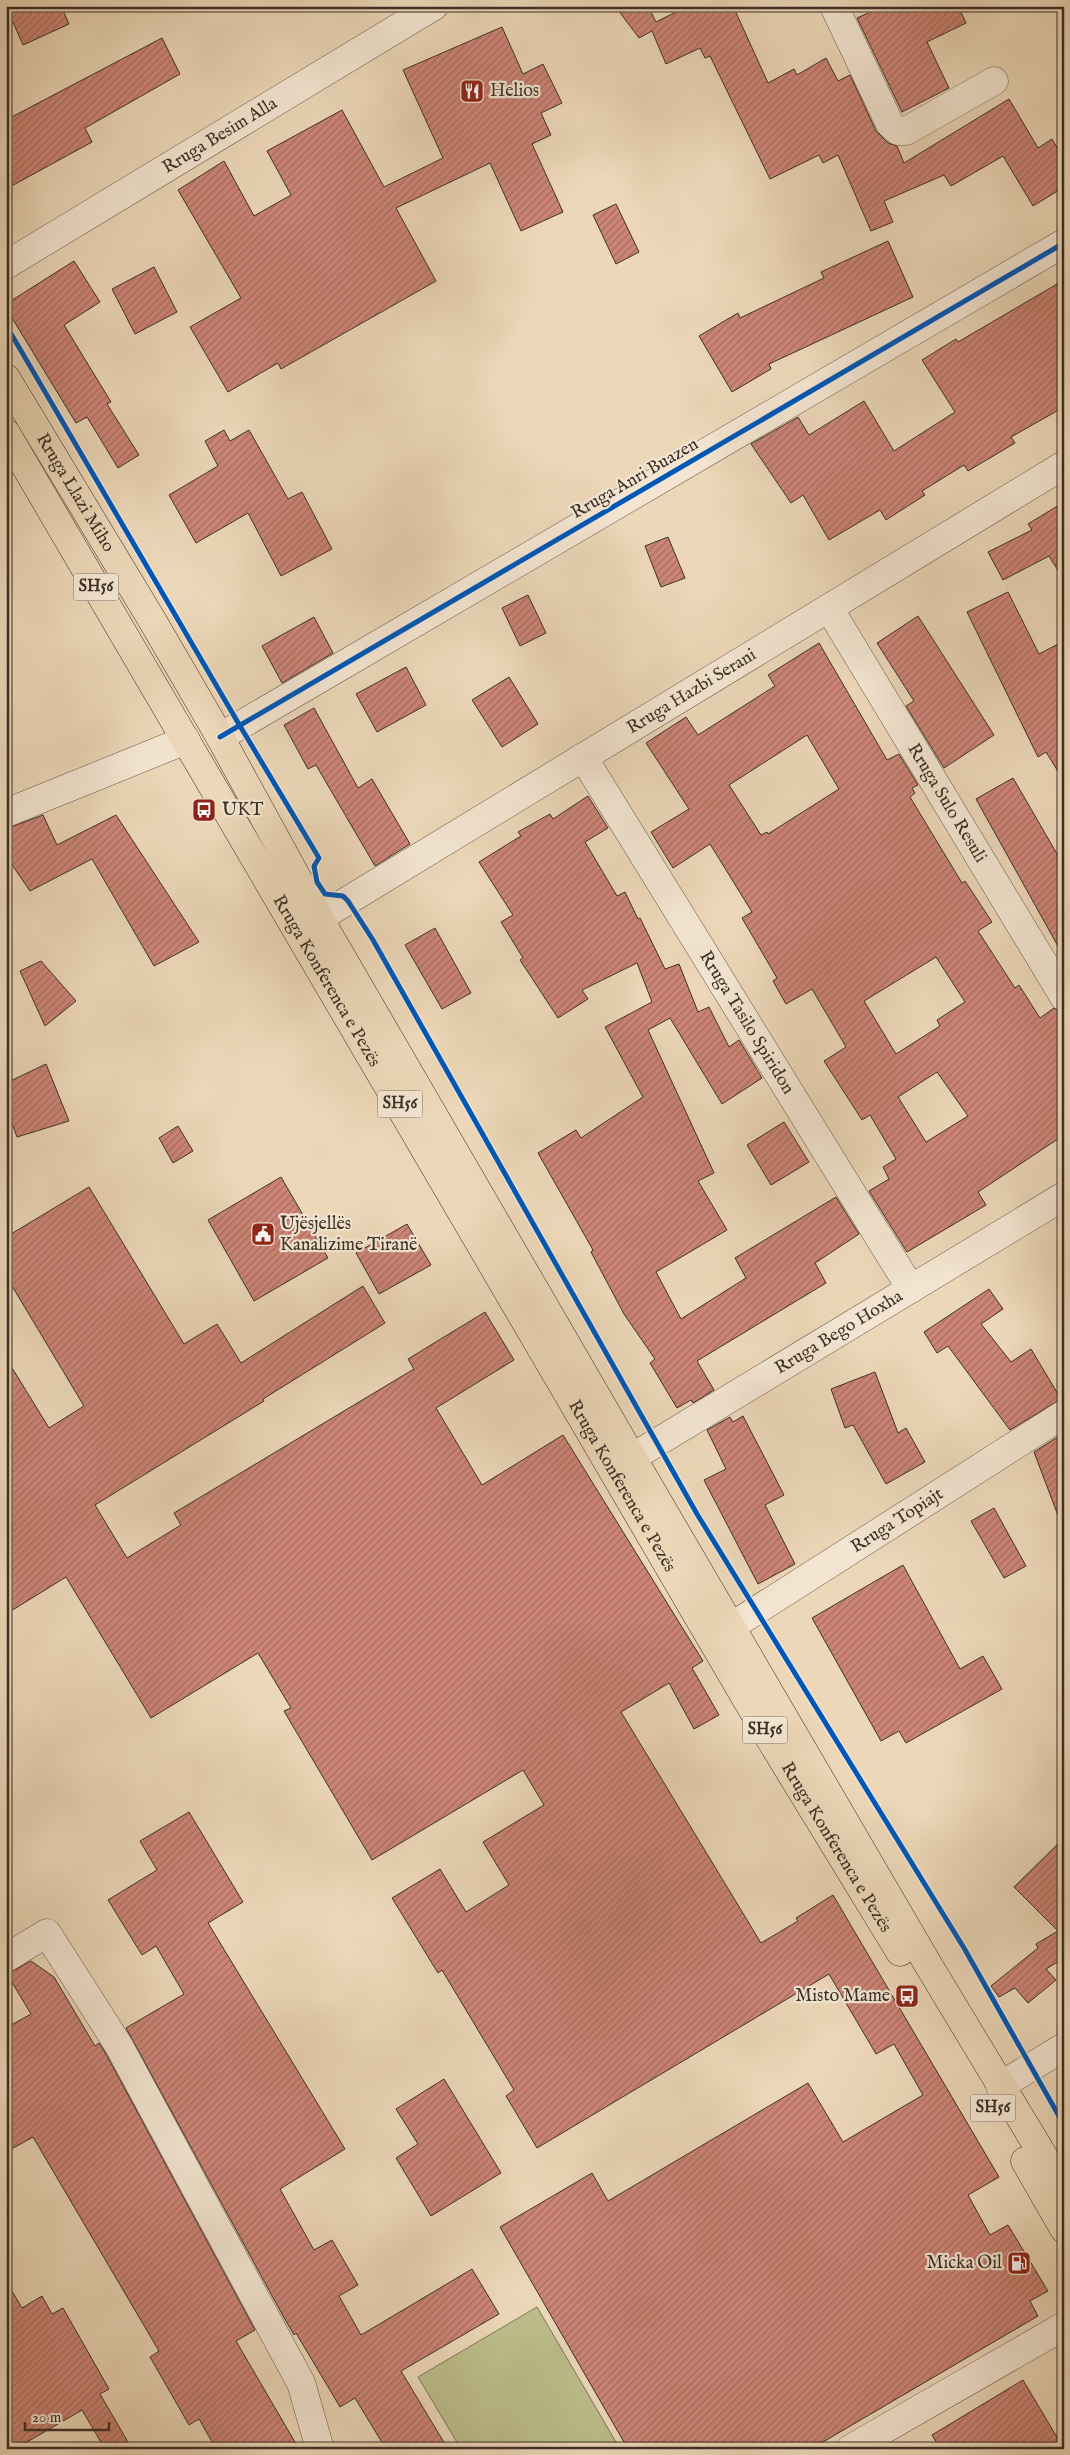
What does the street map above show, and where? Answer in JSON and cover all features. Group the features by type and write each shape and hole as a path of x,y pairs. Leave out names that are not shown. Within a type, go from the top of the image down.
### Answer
{"main road":[{"name":"Rruga Llazi Miho","path":"6,378 220,737"},
{"name":"Rruga Llazi Miho","path":"6,433 186,740"},
{"name":"Rruga Konferenca e Pezës","path":"220,737 623,1464 762,1726 949,2033 1064,2229"},
{"name":"Rruga Konferenca e Pezës","path":"186,740 623,1464 732,1626 1000,2086 1064,2190"}],"street":[{"path":"834,6 890,124 898,131 906,131 994,81"},
{"name":"Rruga Besim Alla","path":"6,265 420,10"},
{"name":"Rruga Anri Buazen","path":"220,737 1064,243"},
{"name":"Rruga Hazbi Serani","path":"319,918 1064,465"},
{"name":"Rruga Sulo Resuli","path":"829,608 1064,997"},
{"path":"6,814 186,740"},
{"name":"Rruga Tasilo Spiridon","path":"583,757 911,1289"},
{"name":"Rruga Bego Hoxha","path":"623,1464 1064,1196"},
{"name":"Rruga Topiajt","path":"732,1626 1064,1414"},
{"path":"6,1958 48,1932 118,2046 300,2383 320,2449"},
{"path":"1000,2086 1064,2047"},
{"path":"850,2449 1064,2326"}],"green space":[{"path":"537,2307 620,2449 461,2449 418,2377"}],"building":[{"path":"6,6 61,6 69,24 23,45"},
{"path":"615,6 648,6 656,22 688,6 733,6 768,83 794,69 797,75 826,58 838,81 850,75 876,131 888,143 897,146 904,163 1009,99 1038,148 1052,139 1064,159 1064,187 1033,206 1003,156 951,186 944,175 884,201 893,222 871,231 838,155 823,163 819,155 770,179 710,56 705,58 700,48 666,64 652,31 639,38"},
{"path":"884,6 958,6 966,23 927,42 949,88 902,112 857,18"},
{"path":"502,27 523,74 543,64 562,103 541,113 551,135 532,144 563,212 521,231 490,163 396,208 436,281 281,369 278,363 228,392 190,327 241,298 178,190 224,161 254,216 291,195 267,151 342,110 384,187 443,158 403,70"},
{"path":"162,38 180,74 85,128 92,142 6,189 6,120"},
{"path":"616,204 639,252 616,264 593,215"},
{"path":"888,241 913,297 769,364 771,369 732,392 699,336 738,313 740,318 824,278 821,272"},
{"path":"74,261 100,302 64,325 111,402 107,404 139,455 118,468 87,417 76,423 6,308 6,304"},
{"path":"154,267 177,312 135,334 112,289"},
{"path":"1064,280 1064,407 1011,437 1015,443 968,471 964,465 922,491 925,495 886,520 880,510 829,540 803,495 791,503 751,444 798,417 809,435 864,401 894,451 955,412 922,360 956,339 958,342"},
{"path":"224,430 230,441 249,430 288,499 302,492 332,549 281,576 248,513 196,543 169,495 218,466 205,441"},
{"path":"1064,502 1064,580 1049,556 1003,580 988,552 1032,530 1028,524"},
{"path":"668,537 685,578 661,587 645,546"},
{"path":"1008,592 1039,654 1064,641 1064,781 1046,752 1038,757 967,612"},
{"path":"528,595 546,633 520,646 502,608"},
{"path":"918,616 994,735 944,768 906,706 914,701 877,643"},
{"path":"314,617 333,653 282,683 262,646"},
{"path":"819,643 887,760 899,754 918,785 912,788 915,793 910,797 962,883 965,881 992,922 978,931 1015,988 1019,985 1040,1018 1054,1008 1064,1013 1064,1135 978,1192 986,1205 907,1252 869,1191 889,1179 883,1167 896,1159 870,1115 862,1120 824,1061 846,1047 812,989 786,1004 773,981 777,978 742,918 752,912 710,844 673,868 651,832 689,809 646,743 686,717 698,735 775,686 768,675","holes":["807,735 839,789 768,834 767,832 761,835 729,785","936,957 965,1002 937,1020 940,1026 896,1054 864,1001","937,1072 968,1116 926,1142 898,1097"]},
{"path":"406,667 426,705 377,732 356,694"},
{"path":"509,677 538,724 502,747 472,700"},
{"path":"314,708 358,788 372,779 410,844 375,866 316,765 308,769 284,725"},
{"path":"1013,778 1064,866 1064,957 976,799"},
{"path":"588,796 608,828 585,842 617,896 625,892 665,969 679,964 698,1012 709,1007 729,1047 739,1040 762,1078 722,1104 670,1018 648,1030 714,1173 698,1181 727,1230 656,1272 681,1319 746,1278 735,1258 836,1197 859,1234 815,1263 826,1283 697,1361 714,1390 693,1403 691,1400 677,1408 650,1363 655,1359 624,1314 591,1252 593,1250 538,1153 576,1130 581,1138 643,1097 605,1027 652,1002 637,963 582,990 588,999 558,1018 520,960 523,958 501,922 513,915 479,862 521,836 518,832 550,814 553,819"},
{"path":"43,815 57,845 116,815 199,942 154,966 92,859 30,891 6,856 6,829"},
{"path":"435,928 471,993 442,1009 405,945"},
{"path":"41,961 76,1001 45,1026 20,971"},
{"path":"46,1064 69,1121 17,1137 6,1107 6,1083"},
{"path":"784,1122 809,1162 771,1185 747,1145"},
{"path":"178,1126 193,1151 173,1163 159,1138"},
{"path":"281,1177 328,1258 254,1301 208,1220"},
{"path":"89,1187 184,1344 217,1324 241,1363 363,1286 385,1323 263,1399 264,1401 95,1505 127,1558 181,1525 174,1513 414,1369 408,1359 485,1312 514,1360 436,1408 482,1485 563,1435 703,1661 692,1668 719,1715 694,1729 669,1683 621,1712 761,1943 798,1921 796,1918 833,1895 999,2177 968,2195 990,2235 1008,2225 1048,2291 1030,2301 1038,2316 811,2449 628,2449 500,2227 592,2173 608,2201 808,2083 843,2142 923,2095 894,2044 876,2054 829,1974 537,2148 506,2096 514,2090 442,1970 438,1973 392,1898 440,1869 466,1912 509,1885 483,1842 544,1805 523,1770 372,1860 284,1711 291,1708 258,1653 151,1718 66,1577 6,1614 6,1358 49,1428 84,1406 6,1276 6,1237"},
{"path":"407,1224 431,1265 379,1294 356,1253"},
{"path":"989,1289 1003,1309 981,1324 1011,1362 1031,1349 1061,1399 1010,1430 948,1346 937,1353 924,1332"},
{"path":"875,1372 898,1433 906,1428 925,1462 886,1484 853,1425 845,1428 831,1389"},
{"path":"743,1416 784,1495 765,1505 795,1564 758,1584 704,1480 726,1469 707,1430 730,1417 733,1422"},
{"path":"1064,1433 1064,1525 1062,1526 1034,1452"},
{"path":"994,1508 1026,1566 1004,1578 971,1521"},
{"path":"903,1565 960,1669 983,1656 1002,1689 906,1743 899,1731 881,1741 812,1618"},
{"path":"189,1812 243,1902 208,1923 345,2149 280,2189 314,2250 332,2240 358,2285 339,2296 361,2335 472,2269 499,2314 401,2371 448,2449 386,2449 355,2398 340,2407 296,2333 294,2335 282,2314 126,2028 184,1994 156,1946 142,1955 108,1900 157,1870 140,1841"},
{"path":"1064,1838 1064,1958 1046,1969 1056,1980 1028,2003 1015,1988 999,1997 991,1986 1038,1948 1036,1944 1058,1931 1014,1887"},
{"path":"31,1961 54,1977 95,2046 99,2043 106,2054 255,2330 236,2341 299,2449 216,2449 199,2419 189,2425 150,2357 159,2351 33,2137 6,2152 6,2028 31,2014 7,1974"},
{"path":"444,2079 501,2173 431,2216 396,2158 418,2144 396,2109"},
{"path":"6,2281 22,2308 42,2296 52,2314 63,2308 109,2389 100,2394 132,2449 105,2449 82,2410 15,2449 6,2449"},
{"path":"1023,2380 1064,2449 940,2449 932,2435"}],"cycle path":[{"path":"220,737 1064,243"},
{"path":"6,325 319,858 314,866 317,882 325,894 343,896 348,901 373,940 697,1514 964,1948 1064,2125"}],"place":[{"name":"Helios","path":"472,91"},
{"name":"UKT","path":"204,810"},
{"name":"Ujësjellës Kanalizime Tiranë","path":"263,1234"},
{"name":"Misto Mame","path":"907,1996"},
{"name":"Micka Oil","path":"1019,2263"}]}
